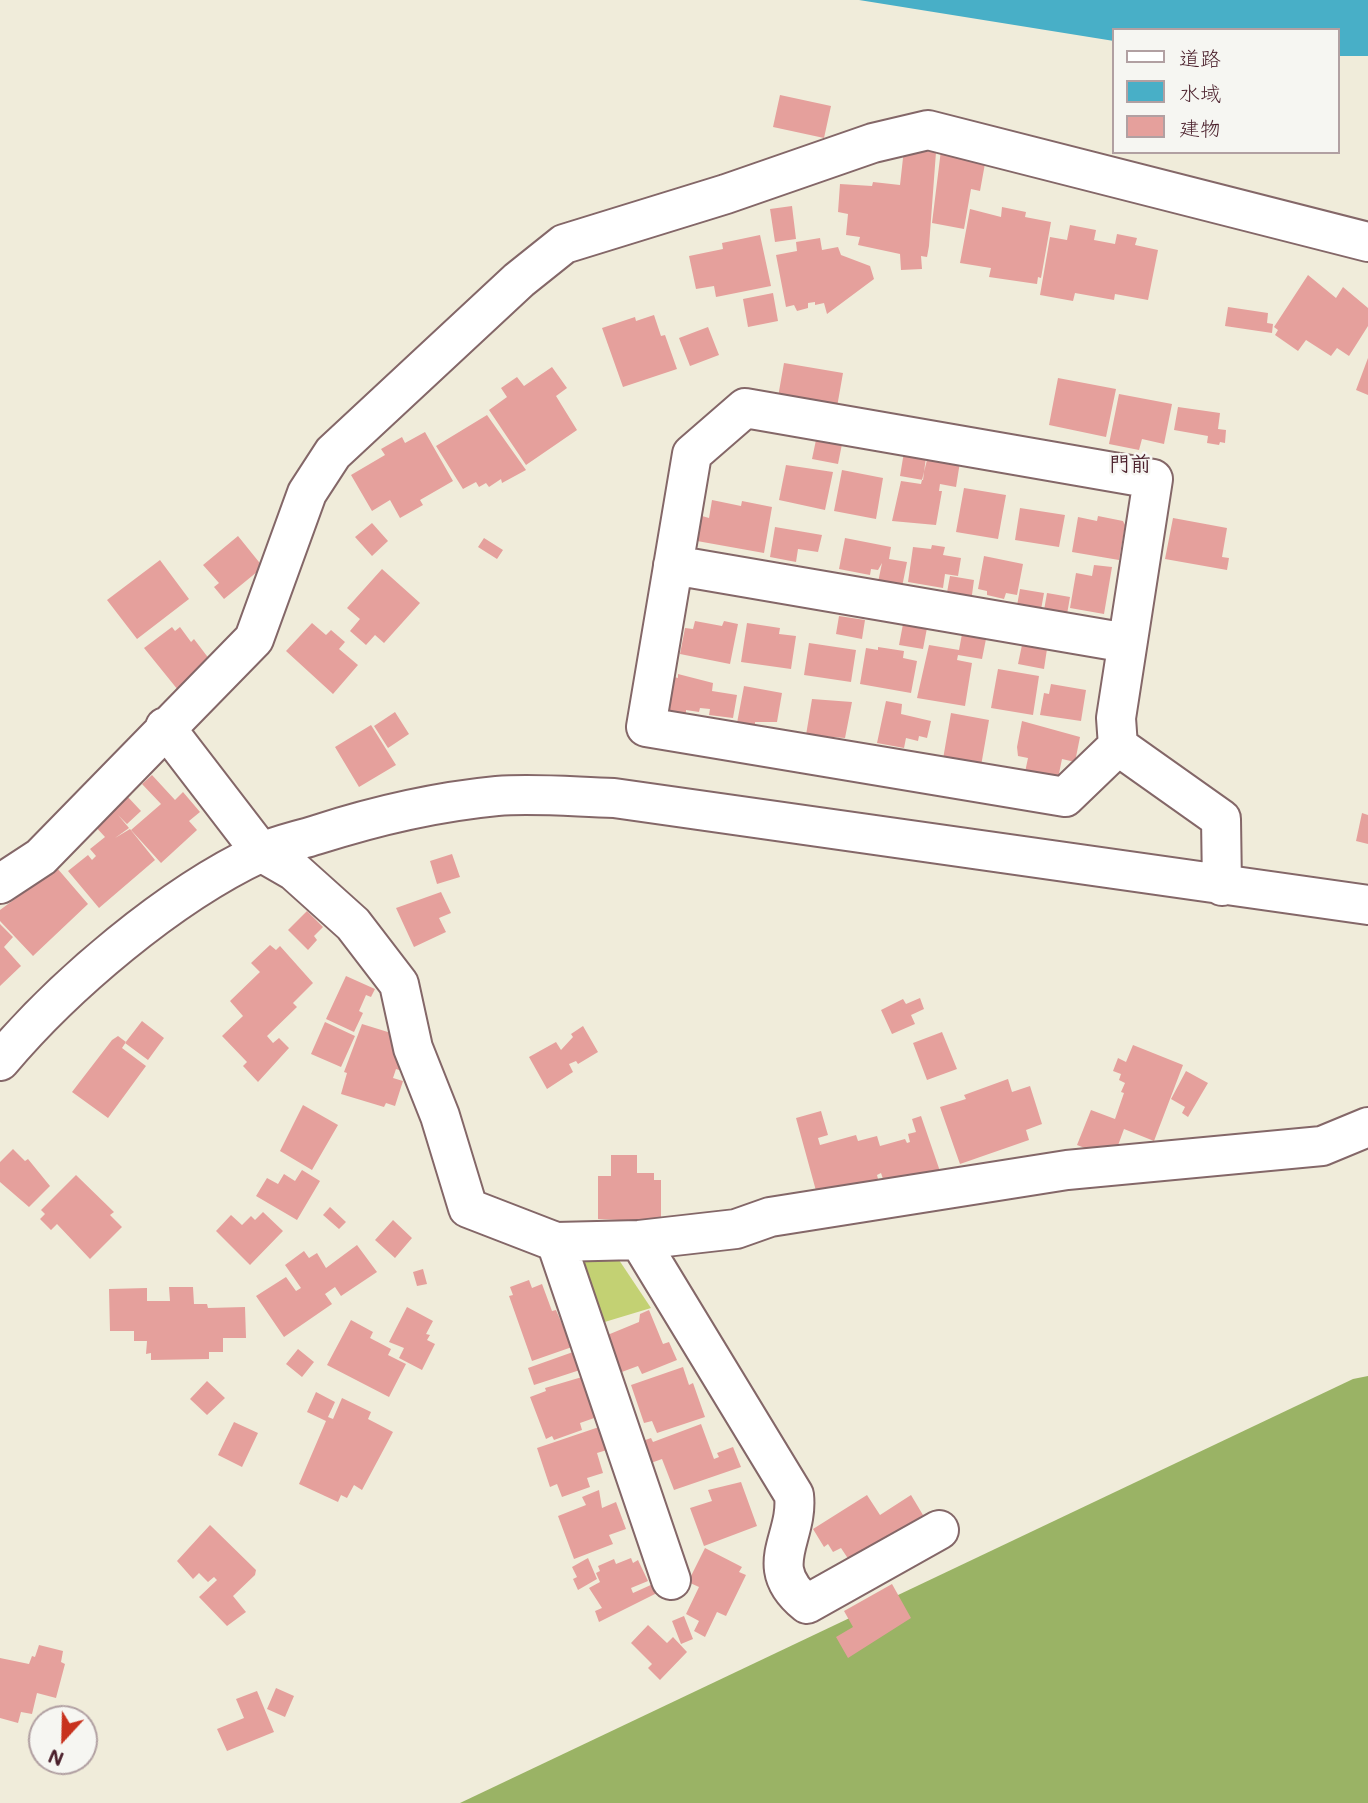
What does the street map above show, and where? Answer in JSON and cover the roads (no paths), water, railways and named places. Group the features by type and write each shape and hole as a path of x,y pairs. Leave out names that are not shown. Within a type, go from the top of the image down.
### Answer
{"street":[{"path":"0,884 41,857 165,727 254,639 307,493 332,453 519,280 564,244 726,194 873,143 928,130 1368,242"},
{"path":"745,408 1153,479 1116,718 1118,746 1065,797 646,727 692,454 745,408"},
{"path":"673,565 1127,643"},
{"path":"165,727 261,852 294,871 353,924 399,984 412,1048 440,1116 468,1208 556,1242 639,1240 736,1229 770,1217 1067,1170 1322,1146 1368,1127"},
{"path":"1118,746 1221,818 1222,886"},
{"path":"0,1061 28,1028 111,952 208,882 261,852 376,816 421,806 499,796 614,797 1368,905"},
{"path":"639,1240 794,1495 796,1510 785,1544 783,1564 790,1588 800,1599 807,1604 939,1530"},
{"path":"556,1242 671,1580"}],"water":[{"path":"859,0 1368,0 1368,56 1340,56 1340,28 1112,28 1112,41"}],"district":[{"name":"門前","path":"1130,465"}]}
